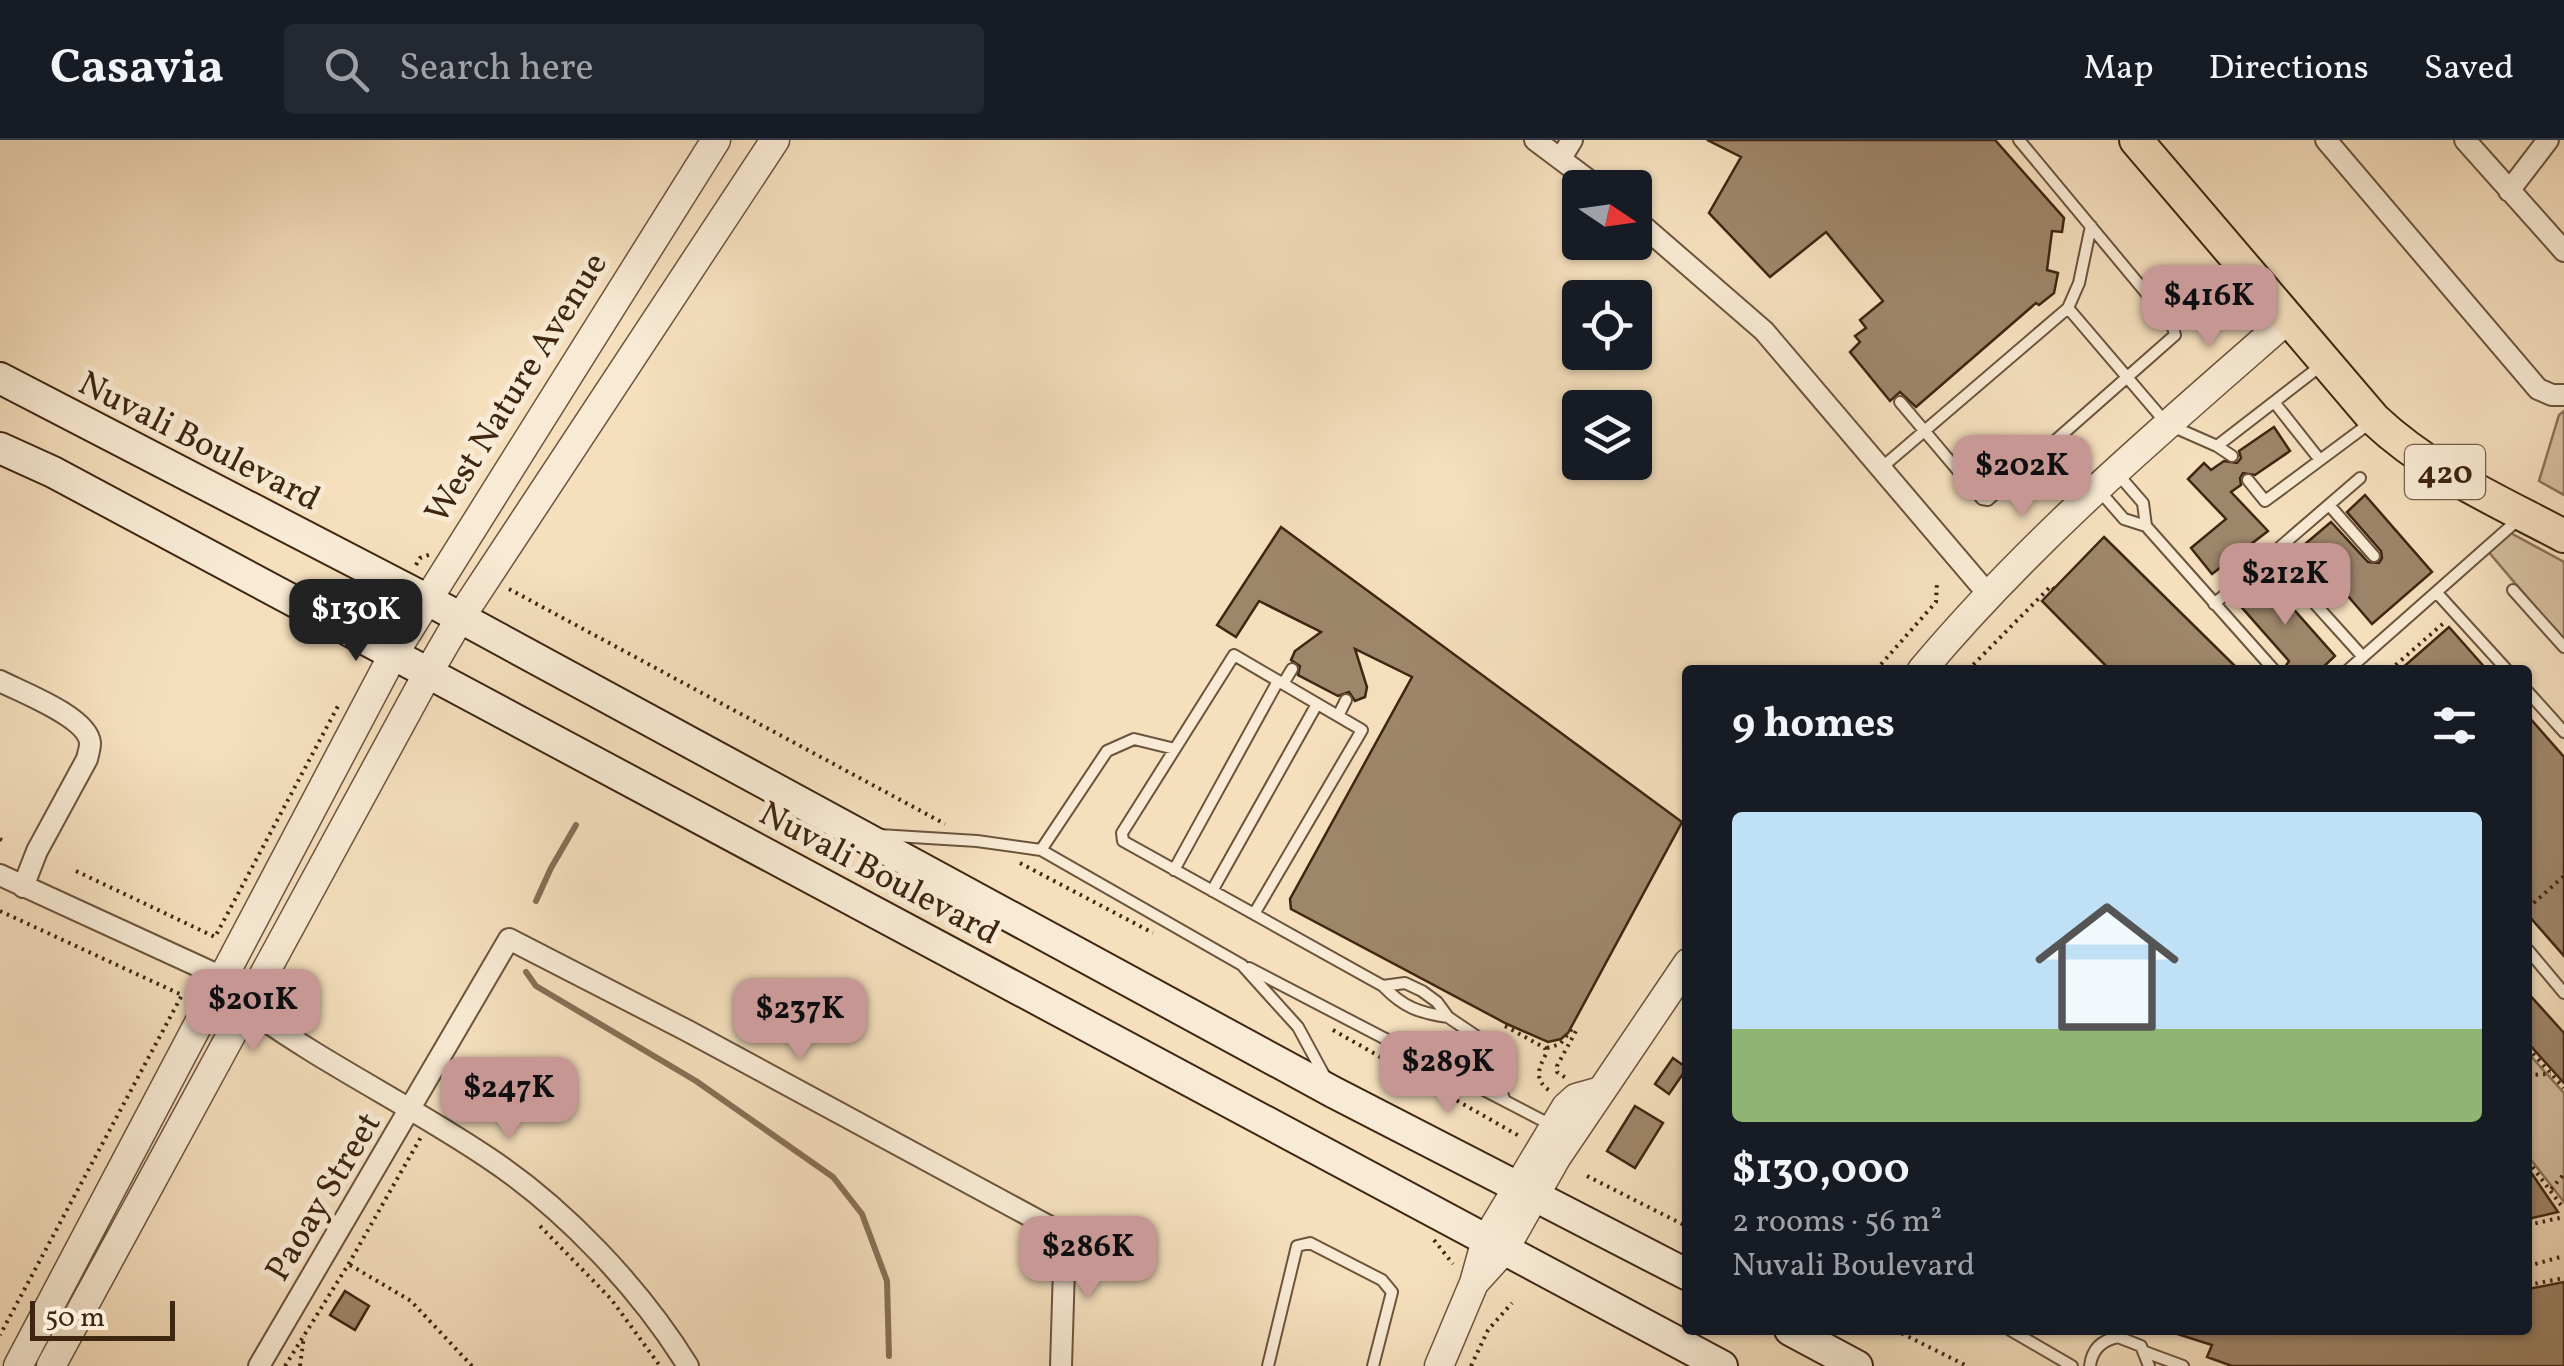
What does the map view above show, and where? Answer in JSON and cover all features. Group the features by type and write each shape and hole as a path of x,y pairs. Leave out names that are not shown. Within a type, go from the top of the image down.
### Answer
{"main road":[{"name":"420","path":"2136,140 2374,419 2428,462 2564,536"},
{"name":"Nuvali Boulevard","path":"0,378 426,599 1333,1092 1682,1272"},
{"name":"Nuvali Boulevard","path":"0,448 53,472 1722,1366"},
{"path":"1799,1335 1857,1366"}],"street":[{"name":"West Nature Avenue","path":"18,1366 393,655 716,140"},
{"path":"52,1366 460,618 775,140"},
{"path":"1535,140 1567,149 1584,170"},
{"path":"2326,140 2538,389 2552,396 2564,395"},
{"path":"2465,140 2564,251"},
{"path":"2509,191 2548,140"},
{"path":"1652,234 1764,332 1988,594"},
{"path":"1926,665 1988,594 2106,479 2288,319"},
{"path":"0,681 70,717 86,732 90,744 87,759 37,850 23,886"},
{"path":"0,875 222,976"},
{"name":"Paoay Street","path":"259,1366 509,939 1065,1235 1061,1366"},
{"path":"1526,1190 1602,1090 1682,972"},
{"path":"246,1007 488,1157 556,1209 661,1322 688,1366"},
{"path":"1438,1366 1474,1283 1526,1190 1554,1126 1576,1098 1602,1090"}],"lane":[{"path":"1900,402 1982,499 1988,500 2175,335 2176,330 2020,140"},
{"path":"1880,470 2068,308 2091,226"},
{"path":"2068,308 2167,424 2232,456"},
{"path":"2218,446 2325,362"},
{"path":"2274,402 2320,460"},
{"path":"2248,480 2265,501 2374,419"},
{"path":"2214,604 2360,478"},
{"path":"2106,479 2124,520 2146,526"},
{"path":"2106,479 2143,503 2146,526 2269,665"},
{"path":"2328,505 2374,556"},
{"path":"2354,665 2524,514"},
{"path":"2271,555 2363,657"},
{"path":"2513,590 2564,647"},
{"path":"2437,593 2503,665"},
{"path":"1254,914 1362,730 1234,656 1122,833 1124,841 1174,870 1383,986 1418,1012 1448,1017"},
{"path":"1174,870 1292,669"},
{"path":"2532,696 2564,732"},
{"path":"1338,716 1346,700"},
{"path":"1212,891 1316,704"},
{"path":"1042,850 1108,751 1134,739 1175,748"},
{"path":"858,833 1042,850 1242,964 1554,1126"},
{"path":"2532,955 2564,992"},
{"path":"1242,964 1298,1027 1333,1092"},
{"path":"1383,986 1405,983 1437,1002 1448,1017 1476,1036 1492,1062 1504,1099"},
{"path":"1268,1366 1297,1246 1310,1243 1382,1280 1392,1292 1373,1366"},
{"path":"2019,1335 2072,1366"},
{"path":"2090,1366 2095,1350 2109,1338 2127,1338 2146,1352 2182,1366"},
{"path":"2146,1352 2149,1366"}],"path":[{"path":"1880,665 1936,602 1937,582"},
{"path":"1973,665 2051,586 2054,589"},
{"path":"2396,665 2448,619"},
{"path":"76,871 214,937 344,698"},
{"path":"2532,904 2564,876"},
{"path":"0,912 182,995 0,1335"},
{"path":"1506,1026 1545,1048 1560,1044 1572,1028 1576,1031 1556,1066 1557,1072 1570,1081"},
{"path":"1545,1048 1538,1078 1558,1096"},
{"path":"2532,1053 2564,1088"},
{"path":"2532,1075 2551,1074"},
{"path":"285,1366 422,1136"},
{"path":"2532,1166 2564,1208"},
{"path":"2550,1191 2564,1174"},
{"path":"1587,1176 1682,1223"},
{"path":"530,1216 612,1299 660,1366"},
{"path":"2532,1224 2564,1217"},
{"path":"2532,1265 2564,1256"},
{"path":"348,1264 411,1301 472,1366"},
{"path":"2532,1284 2564,1278"},
{"path":"1471,1366 1488,1330 1512,1303"},
{"path":"300,1366 304,1334"},
{"path":"1905,1335 1967,1366"}],"shaded area":[{"path":"2564,411 2564,495 2539,481 2559,415"},
{"path":"2507,531 2564,562 2564,641 2487,550"},
{"path":"2532,1057 2564,1093 2564,1202 2532,1161"}],"building":[{"path":"1707,140 1995,140 2064,218 2062,232 2052,231 2047,270 2058,273 2054,293 2039,305 2036,303 1916,407 1900,392 1890,401 1850,352 1860,342 1855,336 1866,328 1860,320 1883,301 1826,232 1770,277 1709,213 1741,157"},
{"path":"2274,427 2290,451 2255,475 2243,473 2241,485 2231,492 2268,531 2212,574 2191,548 2226,519 2188,479 2204,463 2211,470 2224,461 2237,463 2241,458 2239,451"},
{"path":"2365,495 2432,572 2372,624 2304,545 2331,522 2368,562 2379,563 2381,551 2347,512"},
{"path":"1281,527 1682,822 1568,1033 1561,1039 1548,1042 1507,1024 1291,909 1290,899 1412,677 1355,649 1367,687 1365,697 1355,701 1349,692 1338,696 1298,675 1300,666 1291,660 1295,651 1321,632 1259,601 1236,637 1217,625"},
{"path":"2104,537 2234,665 2105,665 2042,601"},
{"path":"2265,577 2335,656 2325,665 2286,665 2289,661 2237,602"},
{"path":"2449,627 2483,665 2406,665"},
{"path":"2532,721 2564,757 2564,956 2532,920"},
{"path":"2532,997 2564,1033 2564,1083 2532,1047"},
{"path":"1673,1058 1682,1064 1682,1075 1669,1094 1655,1084"},
{"path":"1635,1106 1663,1123 1635,1168 1607,1151"},
{"path":"2532,1174 2558,1212 2532,1218"},
{"path":"2564,1282 2564,1366 2232,1366 2207,1357 2212,1345 2180,1335 2532,1335 2532,1288"},
{"path":"345,1291 369,1306 355,1330 330,1315"}],"waterway":[{"path":"536,901 576,825"},
{"path":"526,972 536,986 696,1081 833,1177 862,1214 887,1281 889,1356"}]}
